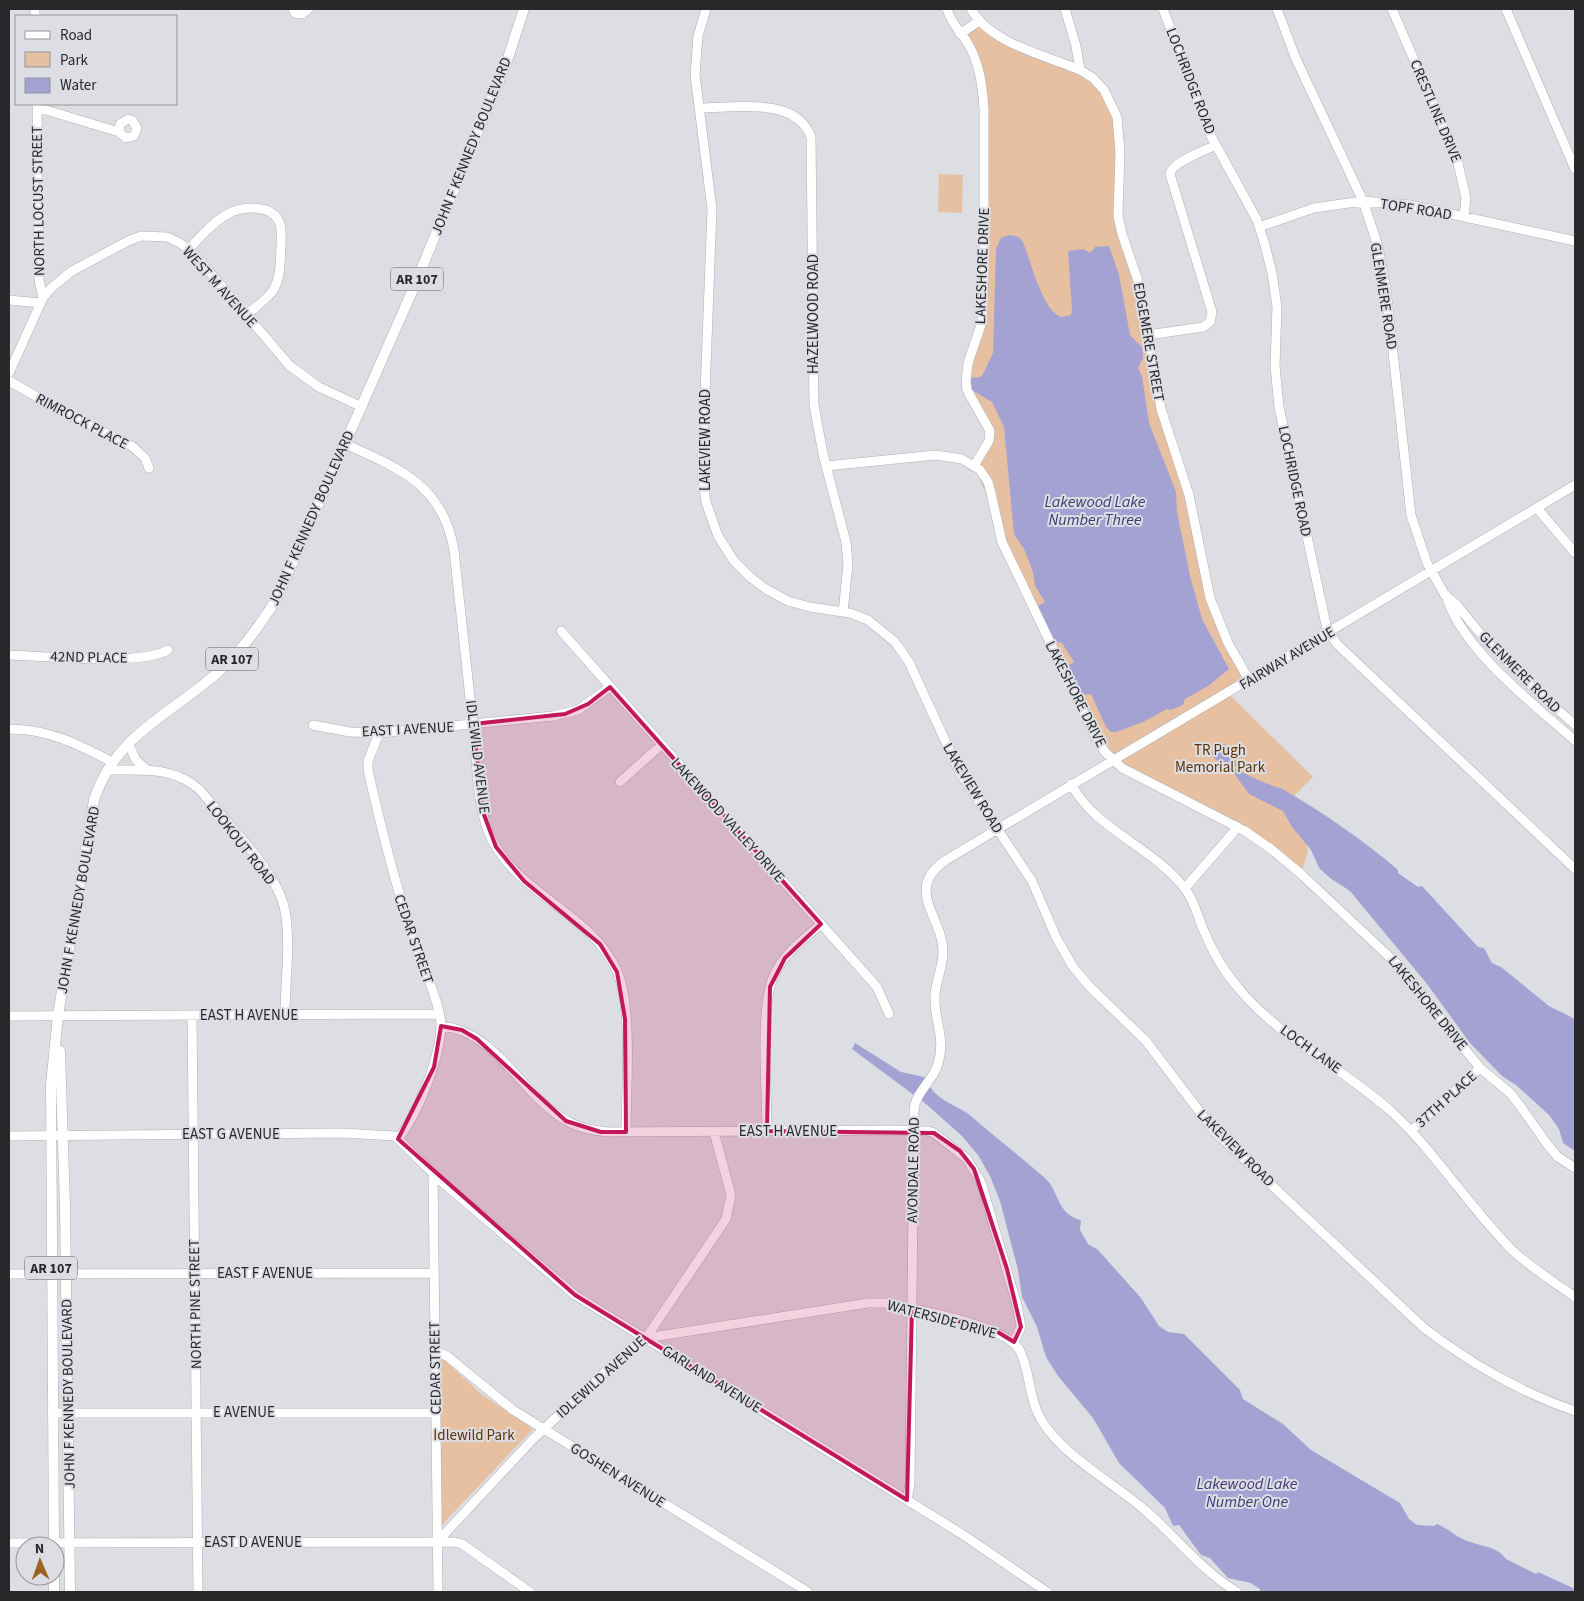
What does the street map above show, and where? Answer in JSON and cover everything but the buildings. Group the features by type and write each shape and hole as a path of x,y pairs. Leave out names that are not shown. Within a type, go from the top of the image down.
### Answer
{"main road":[{"name":"JOHN F KENNEDY BOULEVARD","path":"54,1536 51,1085 58,1016 90,820 98,788 110,766 128,743 216,674 255,632 277,598 414,287 507,60 524,9"},
{"name":"JOHN F KENNEDY BOULEVARD","path":"58,1016 66,1274 70,1592"}],"street":[{"path":"293,9 295,13 302,14 308,9"},
{"name":"LAKEVIEW ROAD","path":"706,9 698,36 695,64 712,209 702,473 706,502 712,522 725,548 734,561 755,581 777,595 801,605 843,612 868,620 895,642 908,662 960,773 1032,881 1056,937 1073,967 1091,988 1146,1041 1215,1132 1424,1328 1455,1352 1494,1376 1517,1388 1575,1411"},
{"name":"LAKESHORE DRIVE","path":"947,9 954,26 967,42 979,76 984,110 984,272 982,322 966,374 967,390 990,431 989,441 974,466 988,482 1002,542 1094,734 1105,752 1115,763 1136,777 1238,827 1271,849 1386,953 1416,985 1480,1068 1510,1093 1558,1157 1575,1168"},
{"path":"971,9 987,28 1030,51 1080,70"},
{"path":"1065,9 1076,46 1080,70"},
{"name":"LOCHRIDGE ROAD","path":"1163,9 1216,145 1259,227 1275,288 1277,327 1275,366 1279,407 1329,632 1337,644 1575,869"},
{"name":"GLENMERE ROAD","path":"1277,9 1296,59 1363,201 1378,246 1386,288 1411,515 1418,543 1446,595 1508,664 1575,725"},
{"name":"CRESTLINE DRIVE","path":"1392,9 1457,159 1466,198 1464,217"},
{"path":"1506,9 1575,169"},
{"path":"960,34 979,20"},
{"name":"EDGEMERE STREET","path":"1080,70 1093,78 1104,90 1117,117 1120,152 1118,216 1138,281 1161,409 1187,487 1210,598 1228,643 1249,680"},
{"path":"37,107 119,132"},
{"name":"NORTH LOCUST STREET","path":"37,107 39,280 42,300"},
{"name":"HAZELWOOD ROAD","path":"700,108 784,110 801,120 811,137 814,404 826,466 848,556 843,612"},
{"path":"1148,335 1203,327 1210,322 1212,312 1170,174 1172,167 1179,162 1216,145"},
{"name":"TOPF ROAD","path":"1259,227 1314,208 1363,201 1410,205 1575,241"},
{"path":"189,249 210,227 232,212 254,208 264,209 276,218 280,225 281,235 278,279 270,294 246,315"},
{"name":"WEST M AVENUE","path":"42,300 50,288 72,270 128,241 141,236 167,237 189,249 280,356 301,375 324,390 362,407"},
{"path":"9,300 42,300 9,373"},
{"name":"RIMROCK PLACE","path":"9,381 132,446 145,458 149,468"},
{"name":"IDLEWILD AVENUE","path":"345,444 392,465 415,480 433,499 446,522 454,550 483,812 496,847 504,860 524,881 600,944 617,972 625,1009 626,1132"},
{"path":"826,466 936,455 962,459 974,466"},
{"name":"FAIRWAY AVENUE","path":"997,828 1575,486"},
{"path":"1537,508 1575,553"},
{"name":"GLENMERE ROAD","path":"1446,595 1449,607 1460,624 1494,667 1575,741"},
{"name":"LAKEWOOD VALLEY DRIVE","path":"561,631 877,987 889,1014"},
{"name":"42ND PLACE","path":"9,654 106,658 155,656 168,650"},
{"name":"EAST I AVENUE","path":"313,725 350,732 379,733 565,714 588,704 610,687"},
{"path":"9,729 30,730 65,738 110,766"},
{"name":"CEDAR STREET","path":"379,733 368,761 368,770 396,887 439,1014 441,1026 434,1068 406,1129 398,1139"},
{"path":"128,743 136,760 146,770"},
{"path":"620,782 661,745"},
{"name":"LOOKOUT ROAD","path":"110,766 177,775 195,786 276,886 285,910 287,924 285,1015"},
{"name":"LOCH LANE","path":"1071,784 1087,808 1173,875 1185,888 1212,951 1241,992 1266,1016 1364,1088 1411,1131 1512,1250 1532,1268 1575,1297"},
{"path":"1185,888 1238,827"},
{"name":"AVONDALE ROAD","path":"906,1500 910,1484 914,1130 916,1099 937,1067 942,1050 942,1038 934,996 943,953 939,930 927,902 926,886 939,865 997,828"},
{"path":"767,1131 767,1011 770,987 784,958 821,924"},
{"name":"EAST H AVENUE","path":"9,1016 439,1014"},
{"name":"NORTH PINE STREET","path":"192,1015 198,1592"},
{"name":"EAST H AVENUE","path":"441,1026 462,1030 485,1045 566,1121 582,1128 601,1132 914,1130 934,1133 955,1147 967,1159 981,1182 1017,1305 1021,1327 1014,1342"},
{"name":"37TH PLACE","path":"1411,1131 1480,1068"},
{"name":"IDLEWILD AVENUE","path":"437,1542 544,1429 631,1348 646,1338 718,1232 728,1213 731,1195 714,1132"},
{"name":"EAST G AVENUE","path":"9,1136 388,1134 398,1139"},
{"name":"GARLAND AVENUE","path":"398,1139 433,1173 575,1295 965,1536 1047,1592"},
{"name":"CEDAR STREET","path":"433,1173 438,1592"},
{"name":"EAST F AVENUE","path":"9,1274 434,1273"},
{"name":"WATERSIDE DRIVE","path":"646,1338 868,1303 884,1303 912,1309 996,1331 1014,1342 1022,1354 1034,1405 1046,1427 1063,1446 1138,1504 1215,1577 1236,1592"},
{"name":"GOSHEN AVENUE","path":"435,1351 447,1356 491,1394 544,1429 808,1592"},
{"name":"E AVENUE","path":"52,1413 436,1413"},
{"name":"EAST D AVENUE","path":"65,1543 437,1542 462,1544 530,1592"}],"highlighted area":[{"path":"610,687 821,924 785,958 770,987 767,1131 934,1133 960,1151 974,1169 1007,1269 1021,1327 1014,1342 996,1331 912,1309 907,1500 575,1295 398,1139 434,1067 441,1026 462,1030 477,1039 566,1121 601,1132 626,1132 625,1019 617,972 600,944 524,881 496,847 483,812 473,724 565,714 588,704"}],"green space":[{"name":"TR Pugh Memorial Park","path":"979,21 987,28 1080,70 1110,98 1120,152 1118,216 1133,263 1156,386 1182,470 1207,585 1249,680 1228,693 1313,777 1294,796 1286,817 1306,844 1308,851 1301,874 1259,841 1110,759 1051,646 974,466 989,441 989,426 970,382 978,338 984,237 983,92 974,58 960,34"},
{"path":"939,174 963,175 962,213 938,212"},
{"name":"Idlewild Park","path":"435,1351 480,1393 533,1429 440,1527"}],"water":[{"name":"Lakewood Lake Number Three","path":"1009,235 1019,237 1023,242 1033,272 1048,306 1061,317 1071,315 1072,310 1068,251 1084,249 1090,253 1095,247 1109,246 1119,275 1130,335 1142,347 1143,358 1138,368 1142,376 1149,423 1176,492 1177,512 1190,576 1202,619 1229,669 1208,686 1185,699 1183,705 1171,710 1167,709 1143,722 1116,732 1111,732 1106,727 1091,694 1079,695 1067,666 1074,662 1062,643 1054,642 1038,606 1045,602 1035,586 1033,572 1024,549 1014,534 1004,427 992,402 972,390 971,378 981,377 993,353 996,249 1001,238"},
{"path":"1223,744 1227,745 1227,750 1235,759 1237,766 1230,768 1225,762 1216,760 1211,753"},
{"path":"1235,768 1258,780 1281,788 1327,816 1356,837 1398,870 1398,873 1418,887 1422,886 1478,947 1484,948 1492,963 1501,967 1549,1006 1575,1019 1575,1151 1563,1143 1559,1129 1549,1115 1516,1085 1502,1076 1470,1043 1427,984 1350,891 1319,868 1311,850 1292,827 1283,811 1249,794 1235,775"},
{"name":"Lakewood Lake Number One","path":"855,1043 901,1072 924,1077 932,1090 939,1096 971,1116 1045,1178 1067,1213 1081,1220 1080,1230 1088,1244 1098,1250 1141,1298 1159,1326 1168,1332 1184,1334 1240,1390 1243,1399 1283,1424 1311,1450 1400,1503 1409,1519 1417,1525 1434,1526 1437,1524 1465,1540 1498,1551 1506,1559 1536,1574 1538,1572 1573,1588 1575,1592 1260,1592 1260,1589 1251,1583 1228,1578 1210,1558 1201,1555 1179,1525 1173,1526 1165,1508 1119,1463 1093,1418 1058,1376 1046,1357 1037,1327 1022,1297 1018,1270 1000,1201 990,1176 978,1155 962,1136 926,1104 852,1049"}]}
